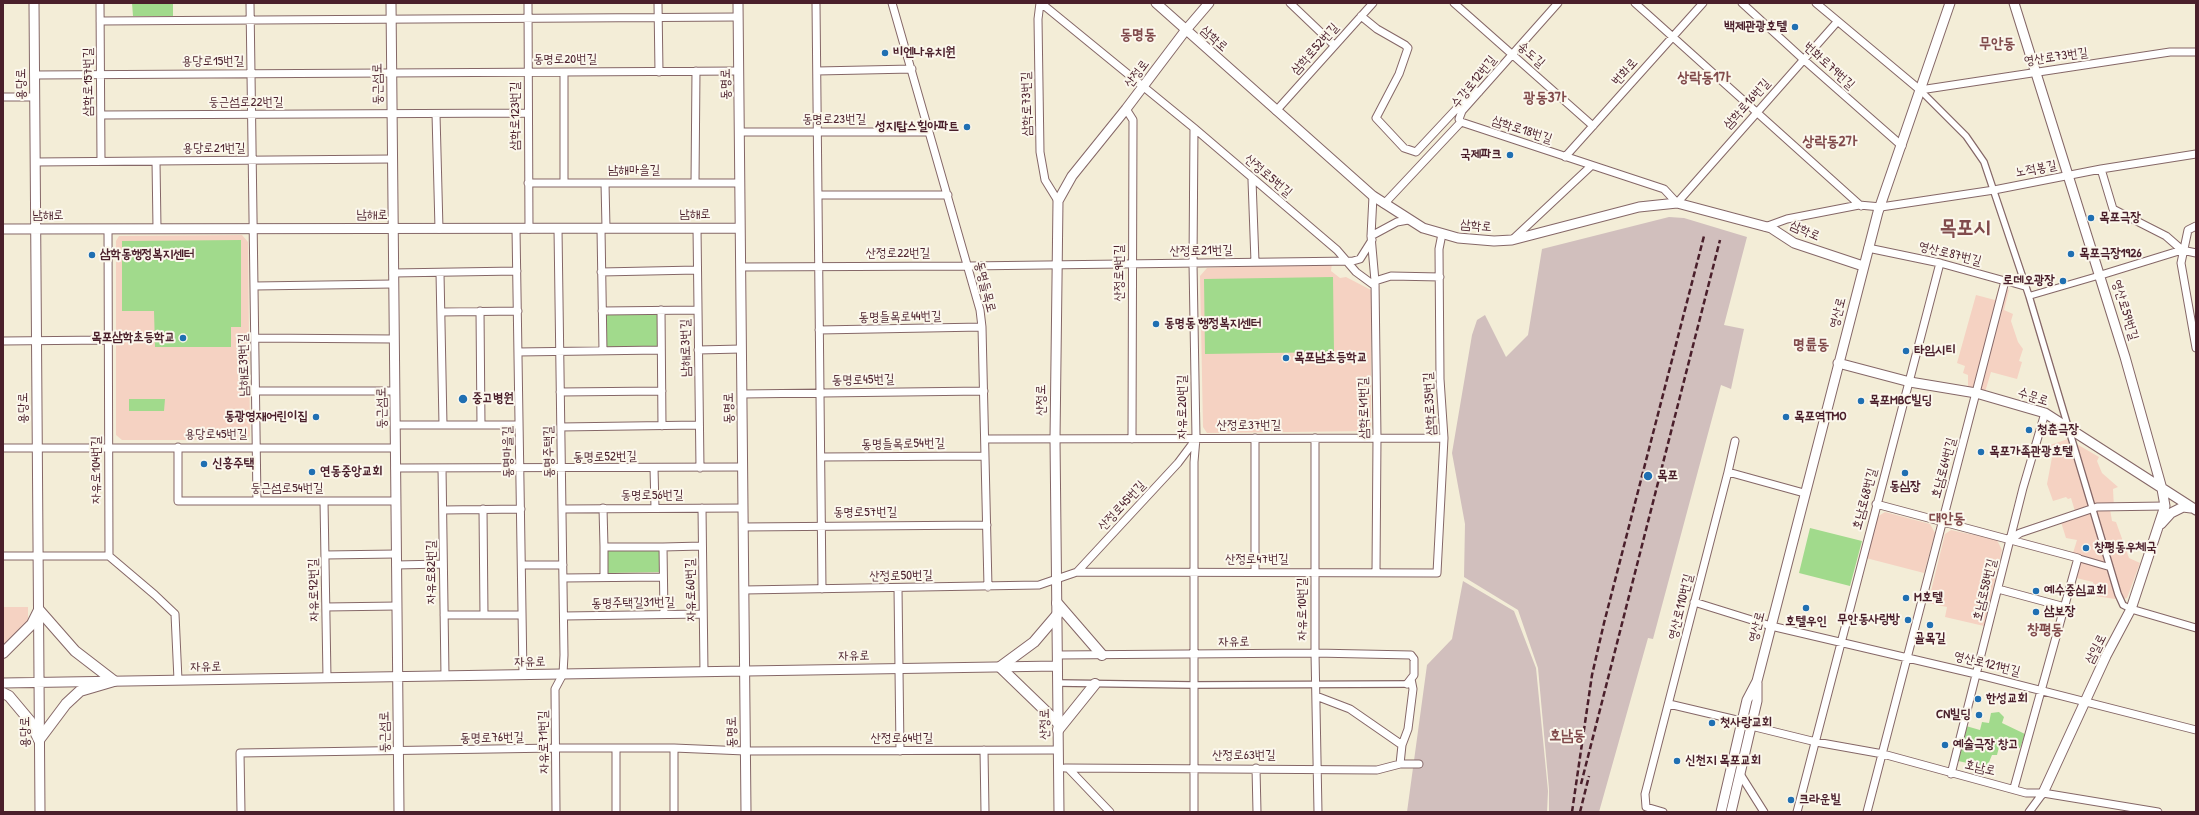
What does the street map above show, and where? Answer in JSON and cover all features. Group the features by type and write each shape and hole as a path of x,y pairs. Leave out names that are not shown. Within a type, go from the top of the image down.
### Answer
{"main road":[{"path":"1057,603 1102,655"},
{"path":"3,654 32,624 39,610 75,651 114,681"},
{"path":"1057,615 1045,632 1000,667 1058,727 1095,684"},
{"path":"3,692 9,696 30,721 39,740 66,704 80,691 114,681"}],"street":[{"name":"용당로","path":"34,3 40,812"},
{"name":"삼학로157번길","path":"100,3 101,162"},
{"name":"남해로39번길","path":"250,3 257,501"},
{"name":"둥근섬로","path":"391,3 399,812"},
{"name":"삼학로123번길","path":"528,3 529,229"},
{"path":"658,3 659,72"},
{"name":"동명로","path":"738,3 746,812"},
{"path":"816,3 822,589"},
{"name":"동명들목로","path":"892,3 980,310 982,327 986,456 988,586"},
{"name":"산정로5번길","path":"1040,3 1194,128 1252,180 1347,260 1356,272 1375,283"},
{"name":"삼학로73번길","path":"1040,3 1038,19 1040,152 1045,180 1058,201"},
{"name":"삼학로","path":"1156,3 1185,31 1373,196 1408,220 1442,234 1475,240 1512,240 1639,207 1677,203 1765,227 1794,243 1863,266"},
{"name":"산정로","path":"1059,812 1063,768 1058,750 1055,439 1058,201 1072,176 1144,86 1185,31 1209,3"},
{"path":"1290,3 1334,45"},
{"name":"삼학로52번길","path":"1276,111 1373,3"},
{"name":"송도길","path":"1454,3 1593,126"},
{"name":"수강로12번길","path":"1461,122 1460,115 1558,3"},
{"path":"1635,3 1859,205"},
{"name":"번화로","path":"1565,157 1703,3"},
{"name":"번화로79번길","path":"1742,3 1902,146"},
{"path":"1816,3 1920,90 1966,136 1984,162 2029,296 2120,601 2131,609 2196,628"},
{"name":"영산로","path":"1721,812 1747,700 1757,681 1868,248 1879,210 1950,3"},
{"name":"영산로59번길","path":"2014,3 2101,275 2162,490"},
{"path":"1361,16 1377,29 1405,44 1408,48 1399,74 1376,118 1404,148 1416,152 1474,90 1479,92"},
{"path":"100,21 738,17"},
{"name":"삼학로16번길","path":"1677,203 1755,112 1837,22"},
{"name":"영산로73번길","path":"1920,90 2170,52 2196,52"},
{"path":"817,71 912,69"},
{"path":"695,183 696,71"},
{"name":"동명로20번길","path":"391,73 739,71"},
{"path":"564,72 564,183"},
{"name":"용당로15번길","path":"35,75 391,73"},
{"path":"3,97 35,97"},
{"name":"산정로9번길","path":"1126,109 1133,120 1131,264 1132,439"},
{"name":"둥근섬로22번길","path":"101,115 528,113"},
{"path":"436,114 439,229"},
{"path":"1384,204 1461,122"},
{"name":"삼학로18번길","path":"1461,122 1664,189 1677,203"},
{"name":"자유로20번길","path":"1194,128 1193,263 1196,438 1194,462 1194,812"},
{"name":"동명로23번길","path":"739,132 929,132"},
{"name":"노적봉길","path":"1765,227 1787,219 1859,205 1879,210 1994,190 2101,169 2196,154"},
{"name":"용당로21번길","path":"35,162 392,159"},
{"path":"156,161 157,228"},
{"path":"1512,240 1591,166"},
{"path":"2101,169 2113,209 2166,236 2182,250 2196,253"},
{"path":"1252,180 1254,262"},
{"name":"남해마을길","path":"528,183 740,183"},
{"path":"603,351 601,272 605,183"},
{"path":"818,194 948,195"},
{"name":"삼학로41번길","path":"1373,196 1372,238 1375,283 1377,438 1376,572"},
{"path":"1347,260 1360,259 1372,238 1397,222 1408,220"},
{"path":"2196,226 2188,230 2182,250 2181,272 2196,348"},
{"name":"남해로3번길","path":"697,228 700,468"},
{"name":"남해로","path":"3,229 740,228"},
{"name":"자유로104번길","path":"108,229 109,556"},
{"name":"동명마을길","path":"516,229 523,675"},
{"name":"동명주택길","path":"558,229 564,616 563,674"},
{"name":"삼학로35번길","path":"1437,573 1444,438 1440,379 1439,249 1442,234"},
{"name":"영산로87번길","path":"1868,248 1940,263 2026,287"},
{"path":"2029,296 2182,250"},
{"name":"산정로21번길","path":"1056,265 1347,260"},
{"name":"호남로68번길","path":"1798,812 1876,504 1910,382 1940,263"},
{"name":"산정로22번길","path":"741,267 1056,265"},
{"path":"393,273 517,270"},
{"path":"601,272 697,270"},
{"path":"440,273 443,425"},
{"path":"1375,283 1391,276 1440,277"},
{"name":"호남로64번길","path":"1867,812 2005,281"},
{"path":"255,286 393,284"},
{"path":"441,312 518,310"},
{"path":"661,310 662,426"},
{"path":"602,311 698,310"},
{"path":"480,311 481,425"},
{"name":"동명들목로44번길","path":"819,330 982,327"},
{"path":"255,338 394,339"},
{"path":"3,341 108,340"},
{"path":"698,350 741,349"},
{"path":"518,352 661,350"},
{"name":"수문로","path":"1838,363 1910,382 1976,393 2045,413 2162,490 2194,509"},
{"name":"동명로45번길","path":"742,394 984,390"},
{"path":"256,391 394,391"},
{"path":"560,392 662,391"},
{"name":"호남로58번길","path":"1951,774 2045,413"},
{"path":"395,425 520,425"},
{"path":"561,427 699,425"},
{"name":"산정로45번길","path":"1077,572 1178,463 1196,438"},
{"path":"1255,438 1255,572"},
{"name":"자유로10번길","path":"1315,438 1314,653 1318,812"},
{"name":"산정로37번길","path":"985,439 1444,438"},
{"name":"영산로110번길","path":"1663,812 1646,807 1645,799 1735,441"},
{"name":"둥근섬로54번길","path":"178,447 178,501 396,501"},
{"name":"용당로45번길","path":"3,448 395,448"},
{"name":"동명들목로54번길","path":"821,457 986,456"},
{"name":"동명로52번길","path":"395,468 562,469 742,467"},
{"name":"자유로82번길","path":"442,468 445,676"},
{"path":"654,468 655,508"},
{"path":"1728,472 1804,493"},
{"name":"삼일로","path":"2029,812 2043,793 2085,701 2131,609 2165,506 2162,490"},
{"name":"자유로92번길","path":"324,502 327,678"},
{"path":"1876,504 2011,539 2109,567"},
{"path":"2011,539 2020,534 2097,507 2165,506"},
{"path":"2159,526 2171,513 2183,507 2194,509"},
{"path":"603,508 604,577"},
{"name":"자유로60번길","path":"702,508 704,672"},
{"name":"동명로56번길","path":"562,509 743,508"},
{"path":"483,509 484,615"},
{"path":"443,510 521,509"},
{"name":"동명로57번길","path":"743,527 821,525 987,525"},
{"path":"604,547 702,546"},
{"path":"663,547 664,614"},
{"path":"325,555 396,554"},
{"path":"3,556 109,556 175,614 178,680"},
{"path":"2014,788 2043,691 2078,558"},
{"path":"396,564 443,564"},
{"path":"522,565 563,565"},
{"path":"1057,578 1077,572"},
{"name":"산정로47번길","path":"1077,572 1437,573"},
{"path":"563,578 663,577"},
{"name":"산정로50번길","path":"744,590 1039,586 1057,578"},
{"path":"898,588 900,751"},
{"path":"1998,590 2065,607"},
{"name":"영산로121번길","path":"1694,602 1771,626 1907,657 2196,730"},
{"path":"326,607 397,606"},
{"name":"동명주택길31번길","path":"564,616 703,614"},
{"path":"444,615 522,615"},
{"name":"자유로","path":"1058,655 1194,656 1314,653 1411,655 1414,659 1414,675 1409,682"},
{"name":"자유로","path":"3,683 1058,666"},
{"name":"자유로71번길","path":"556,812 555,689 563,674"},
{"name":"영산로","path":"1731,812 1757,701 1757,681"},
{"path":"1058,683 1193,685 1409,682 1412,689 1408,729 1402,745 1400,764"},
{"path":"1316,696 1350,709 1402,745"},
{"path":"1669,704 1742,721"},
{"name":"호남로","path":"1751,726 1816,742 1883,754 1951,774 2014,788 2026,793 2043,793 2158,812"},
{"name":"동명로76번길","path":"241,812 240,754 556,748 674,748 745,751"},
{"path":"674,748 674,812"},
{"path":"616,749 616,812"},
{"path":"984,750 985,812"},
{"name":"산정로64번길","path":"745,751 1058,750"},
{"name":"산정로63번길","path":"1063,768 1194,767 1378,770 1400,764 1419,764"},
{"path":"1063,768 1110,812"},
{"path":"1256,768 1257,812"},
{"path":"1740,774 1764,812"}],"shaded area":[{"path":"1669,217 1684,218 1747,237 1724,325 1744,329 1731,389 1721,385 1653,639 1648,638 1599,812 1549,812 1549,789 1538,668 1518,610 1464,577 1465,524 1452,453 1472,335 1477,320 1485,315 1506,357 1528,335 1542,249"},
{"name":"목포삼학초등학교","path":"242,235 248,242 250,436 243,440 122,440 116,435 116,241 119,236"},
{"name":"목포남초등학교","path":"1332,263 1331,271 1340,278 1346,277 1371,290 1371,425 1366,431 1207,433 1203,427 1200,276 1207,268"},
{"path":"1999,287 2009,290 2004,310 2013,314 2011,321 2018,342 2023,349 2019,361 2022,362 2017,379 1991,372 1985,392 1968,387 1968,375 1963,373 1965,366 1957,363 1976,295 1995,300"},
{"path":"2068,439 2099,457 2097,461 2102,473 2118,487 2113,489 2114,508 2110,509 2112,521 2116,522 2129,558 2140,563 2127,598 2123,599 2121,594 2115,599 2095,596 2093,582 2076,578 2080,563 2073,553 2077,540 2066,538 2061,522 2077,518 2071,498 2068,499 2066,497 2053,501 2047,484 2053,452 2050,445"},
{"path":"1885,512 1930,524 1935,533 1924,573 1866,558 1877,517"},
{"path":"1951,530 1997,540 2002,550 1984,626 1945,617 1947,607 1928,603 1945,534"},
{"path":"1463,581 1514,611 1536,668 1548,791 1547,812 1407,812 1427,665 1452,639"},
{"path":"3,607 28,607 28,621 3,646"}],"green space":[{"path":"132,3 173,3 173,16 133,16"},
{"path":"241,240 241,327 231,327 231,347 155,347 154,311 122,311 122,241"},
{"path":"1333,277 1334,352 1205,354 1204,279"},
{"path":"658,312 658,347 605,348 604,313"},
{"path":"129,399 165,399 164,411 129,411"},
{"path":"1810,528 1862,541 1850,586 1799,573"},
{"path":"660,549 661,572 607,573 607,550"},
{"path":"1999,712 2004,717 2002,723 2025,734 2020,748 2000,743 1997,755 1992,755 1987,767 1958,761 1966,726 1980,730 1982,722 1989,723 1991,713"}],"railway":[{"path":"1572,812 1592,675 1604,623 1704,236"},
{"path":"1581,784 1720,240"},
{"path":"1580,812 1589,776"}],"place":[{"name":"백제관광호텔","path":"1795,27"},
{"name":"비엔나유치원","path":"885,53"},
{"name":"성지탑스힐아파트","path":"967,127"},
{"name":"국제파크","path":"1510,155"},
{"name":"목포극장","path":"2091,218"},
{"name":"목포극장1926","path":"2071,254"},
{"name":"삼학동행정복지센터","path":"92,255"},
{"name":"로데오광장","path":"2063,281"},
{"name":"동명동 행정복지센터","path":"1156,324"},
{"name":"목포삼학초등학교","path":"183,338"},
{"name":"타임시티","path":"1906,351"},
{"name":"목포남초등학교","path":"1286,358"},
{"name":"중고병원","path":"463,399"},
{"name":"목포MBC빌딩","path":"1861,401"},
{"name":"동광영재어린이집","path":"316,417"},
{"name":"목포역TMO","path":"1786,417"},
{"name":"청춘극장","path":"2029,430"},
{"name":"목포가족관광호텔","path":"1981,452"},
{"name":"신흥주택","path":"204,464"},
{"name":"연동중앙교회","path":"312,472"},
{"name":"동심장","path":"1905,473"},
{"name":"목포","path":"1648,476"},
{"name":"창평동우체국","path":"2086,548"},
{"name":"예수중심교회","path":"2036,591"},
{"name":"M호텔","path":"1906,598"},
{"name":"호텔우인","path":"1806,608"},
{"name":"삼보장","path":"2036,612"},
{"name":"무안동사랑방","path":"1908,620"},
{"name":"골목길","path":"1930,625"},
{"name":"한성교회","path":"1978,699"},
{"name":"CN빌딩","path":"1979,715"},
{"name":"첫사랑교회","path":"1712,723"},
{"name":"예술극장 창고","path":"1945,745"},
{"name":"신천지 목포교회","path":"1677,761"},
{"name":"크라운빌","path":"1791,800"}],"district":[{"name":"동명동","path":"1138,35"},
{"name":"무안동","path":"1997,44"},
{"name":"상락동1가","path":"1704,78"},
{"name":"광동3가","path":"1545,98"},
{"name":"상락동2가","path":"1830,142"},
{"name":"목포시","path":"1965,228"},
{"name":"명륜동","path":"1811,345"},
{"name":"대안동","path":"1947,519"},
{"name":"창평동","path":"2045,630"},
{"name":"호남동","path":"1567,736"}]}
